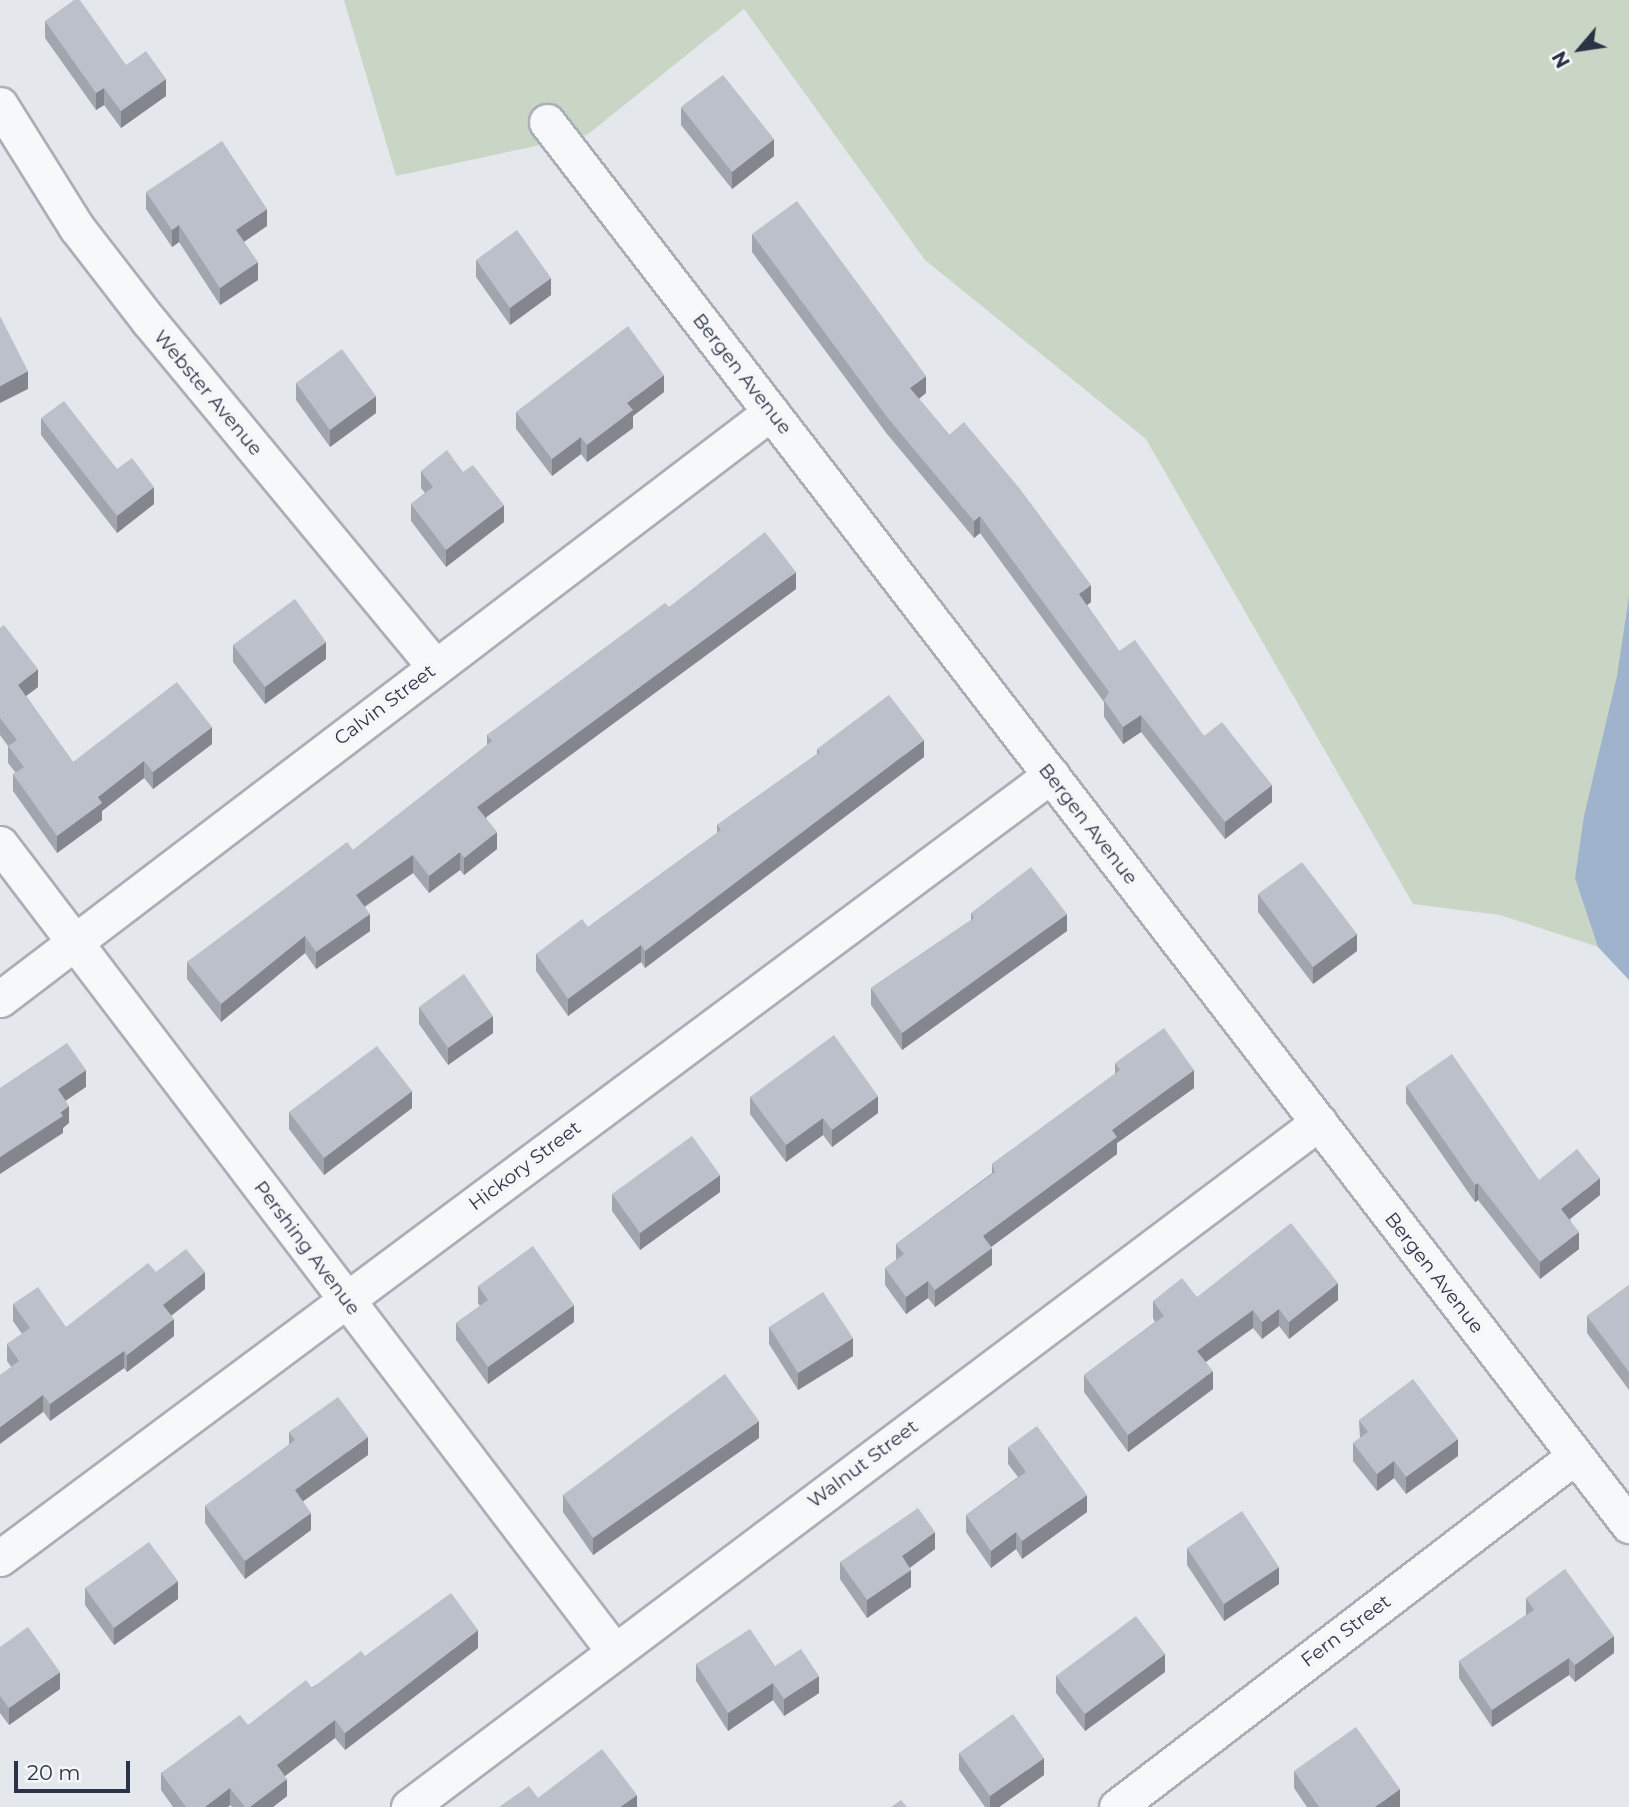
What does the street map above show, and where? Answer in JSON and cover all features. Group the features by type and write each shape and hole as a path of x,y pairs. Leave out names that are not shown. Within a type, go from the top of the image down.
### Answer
{"street":[{"name":"Webster Avenue","path":"0,105 77,228 141,311 435,667"},
{"name":"Bergen Avenue","path":"547,122 1629,1525"},
{"name":"Calvin Street","path":"0,999 771,412"},
{"name":"Hickory Street","path":"0,1558 1051,775"},
{"name":"Pershing Avenue","path":"0,844 614,1651"},
{"name":"Walnut Street","path":"409,1807 1319,1122"},
{"name":"Fern Street","path":"1117,1807 1575,1456"}],"green space":[{"path":"344,0 1629,0 1629,957 1500,915 1413,904 1146,439 925,260 744,9 587,135 396,176"}],"water":[{"path":"1629,596 1629,980 1598,947 1575,878 1584,816 1617,676"}],"building":[{"path":"74,0 80,0 126,65 146,51 166,79 121,111 104,88 96,93 45,21"},
{"path":"723,75 774,139 732,172 681,107"},
{"path":"222,141 267,209 236,230 258,262 220,288 179,225 172,230 146,192"},
{"path":"797,201 926,376 910,388 949,435 964,422 1020,489 1091,585 1079,594 1119,651 1135,640 1204,736 1222,722 1272,785 1225,822 1141,715 1123,727 1104,700 1109,692 980,516 974,521 887,417 752,234"},
{"path":"517,230 551,278 510,308 476,260"},
{"path":"0,316 28,371 0,386"},
{"path":"628,326 664,375 627,403 633,410 587,445 581,437 552,459 516,412"},
{"path":"342,349 376,396 330,430 296,383"},
{"path":"64,401 117,469 132,458 154,487 117,516 41,418"},
{"path":"447,450 463,472 473,465 504,505 446,550 411,504 433,487 421,471"},
{"path":"765,532 796,572 477,807 497,832 464,858 460,852 429,876 413,855 356,895 370,914 316,952 305,936 221,1004 187,962 347,842 353,850 492,741 487,735 665,603 669,607"},
{"path":"295,599 326,642 265,687 233,645"},
{"path":"4,625 38,669 18,685 73,762 177,682 212,727 153,772 144,761 98,797 102,803 57,836 13,774 24,767 8,746 17,740 0,718 0,628"},
{"path":"889,695 924,740 645,951 641,945 568,999 536,954 582,919 588,927 721,830 717,825 820,752 817,749"},
{"path":"1302,862 1357,934 1313,967 1258,894"},
{"path":"1031,867 1067,914 902,1033 871,988 974,918 971,913"},
{"path":"464,974 493,1016 448,1048 419,1007"},
{"path":"1164,1028 1194,1070 1112,1130 1117,1137 983,1236 992,1248 935,1290 928,1281 906,1297 885,1268 904,1254 896,1244 995,1172 992,1164 1120,1070 1115,1063"},
{"path":"834,1035 878,1096 832,1130 823,1118 786,1145 750,1097"},
{"path":"67,1043 86,1070 58,1089 69,1106 60,1112 63,1116 0,1157 0,1088"},
{"path":"377,1046 412,1091 324,1158 289,1112"},
{"path":"1452,1054 1539,1180 1577,1149 1600,1178 1561,1209 1579,1232 1540,1262 1478,1183 1475,1185 1406,1086"},
{"path":"692,1136 720,1175 640,1233 612,1194"},
{"path":"1291,1223 1338,1283 1289,1322 1279,1309 1262,1322 1253,1310 1197,1351 1213,1371 1128,1435 1084,1375 1164,1316 1153,1301 1182,1278 1197,1297"},
{"path":"533,1246 574,1305 488,1367 456,1323 488,1300 478,1286"},
{"path":"186,1249 205,1272 163,1305 174,1319 127,1355 124,1351 50,1404 43,1395 0,1427 0,1375 19,1361 7,1344 30,1328 13,1304 38,1287 66,1327 148,1263 156,1272"},
{"path":"1629,1285 1629,1372 1587,1316"},
{"path":"823,1292 853,1338 798,1373 769,1327"},
{"path":"725,1374 759,1421 593,1538 563,1495"},
{"path":"1413,1379 1458,1439 1406,1477 1394,1461 1377,1474 1353,1443 1368,1432 1359,1420"},
{"path":"338,1397 368,1437 295,1490 311,1513 245,1561 205,1506 295,1440 289,1432"},
{"path":"1037,1426 1087,1495 1022,1541 1016,1532 991,1551 966,1515 1026,1472 1008,1447"},
{"path":"918,1508 935,1532 902,1556 911,1570 867,1600 840,1562"},
{"path":"1242,1511 1279,1567 1224,1604 1187,1548"},
{"path":"149,1542 178,1581 114,1628 85,1588"},
{"path":"1565,1569 1614,1636 1575,1665 1569,1658 1492,1710 1459,1661 1534,1610 1526,1598"},
{"path":"451,1593 478,1630 345,1733 335,1720 277,1765 287,1779 250,1807 245,1807 230,1788 205,1807 186,1807 161,1773 240,1715 248,1725 306,1680 312,1688 361,1651 365,1656"},
{"path":"1136,1616 1165,1654 1085,1714 1056,1676"},
{"path":"28,1627 60,1672 9,1708 0,1696 0,1647"},
{"path":"750,1629 775,1666 801,1649 819,1676 784,1699 773,1683 728,1713 696,1664"},
{"path":"1013,1714 1044,1758 990,1796 959,1753"},
{"path":"1356,1727 1400,1789 1375,1807 1319,1807 1294,1771"},
{"path":"602,1749 637,1795 620,1807 499,1807 529,1786 538,1798"},
{"path":"901,1800 907,1807 891,1807"}]}
